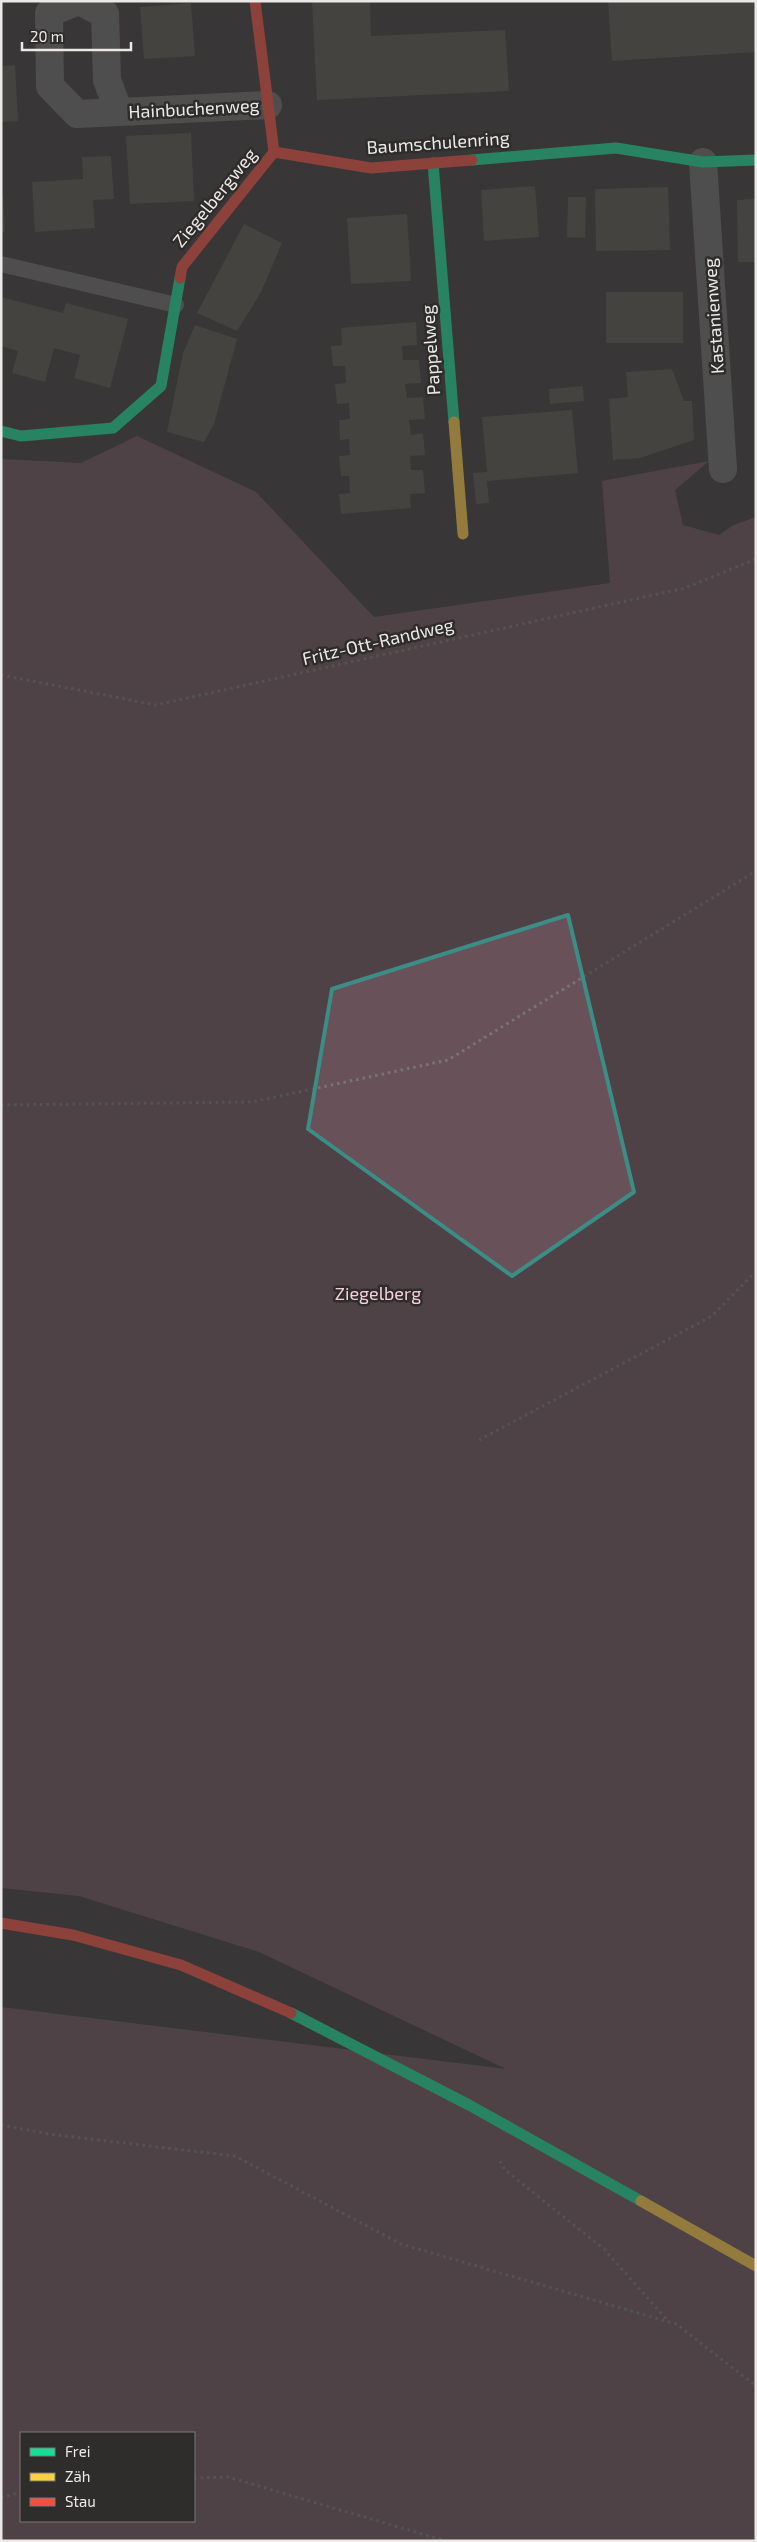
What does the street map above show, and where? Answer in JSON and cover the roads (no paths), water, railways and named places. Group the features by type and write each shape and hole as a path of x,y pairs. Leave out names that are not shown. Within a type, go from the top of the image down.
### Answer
{"street":[{"name":"Hainbuchenweg","path":"119,112 107,80 105,14 78,1 49,13 50,86 77,114 268,105"},
{"path":"255,1 274,152"},
{"name":"Baumschulenring","path":"274,152 371,168 616,148 703,162 756,160"},
{"name":"Ziegelbergweg","path":"1,431 21,436 113,428 161,386 182,267 274,152"},
{"name":"Kastanienweg","path":"703,162 723,469"},
{"name":"Pappelweg","path":"433,163 462,534"},
{"path":"1,1923 73,1935 181,1965 301,2017 469,2105 756,2266"}],"lane":[{"path":"1,264 176,305"}],"park label":[{"name":"Ziegelberg","path":"378,1294"}]}
